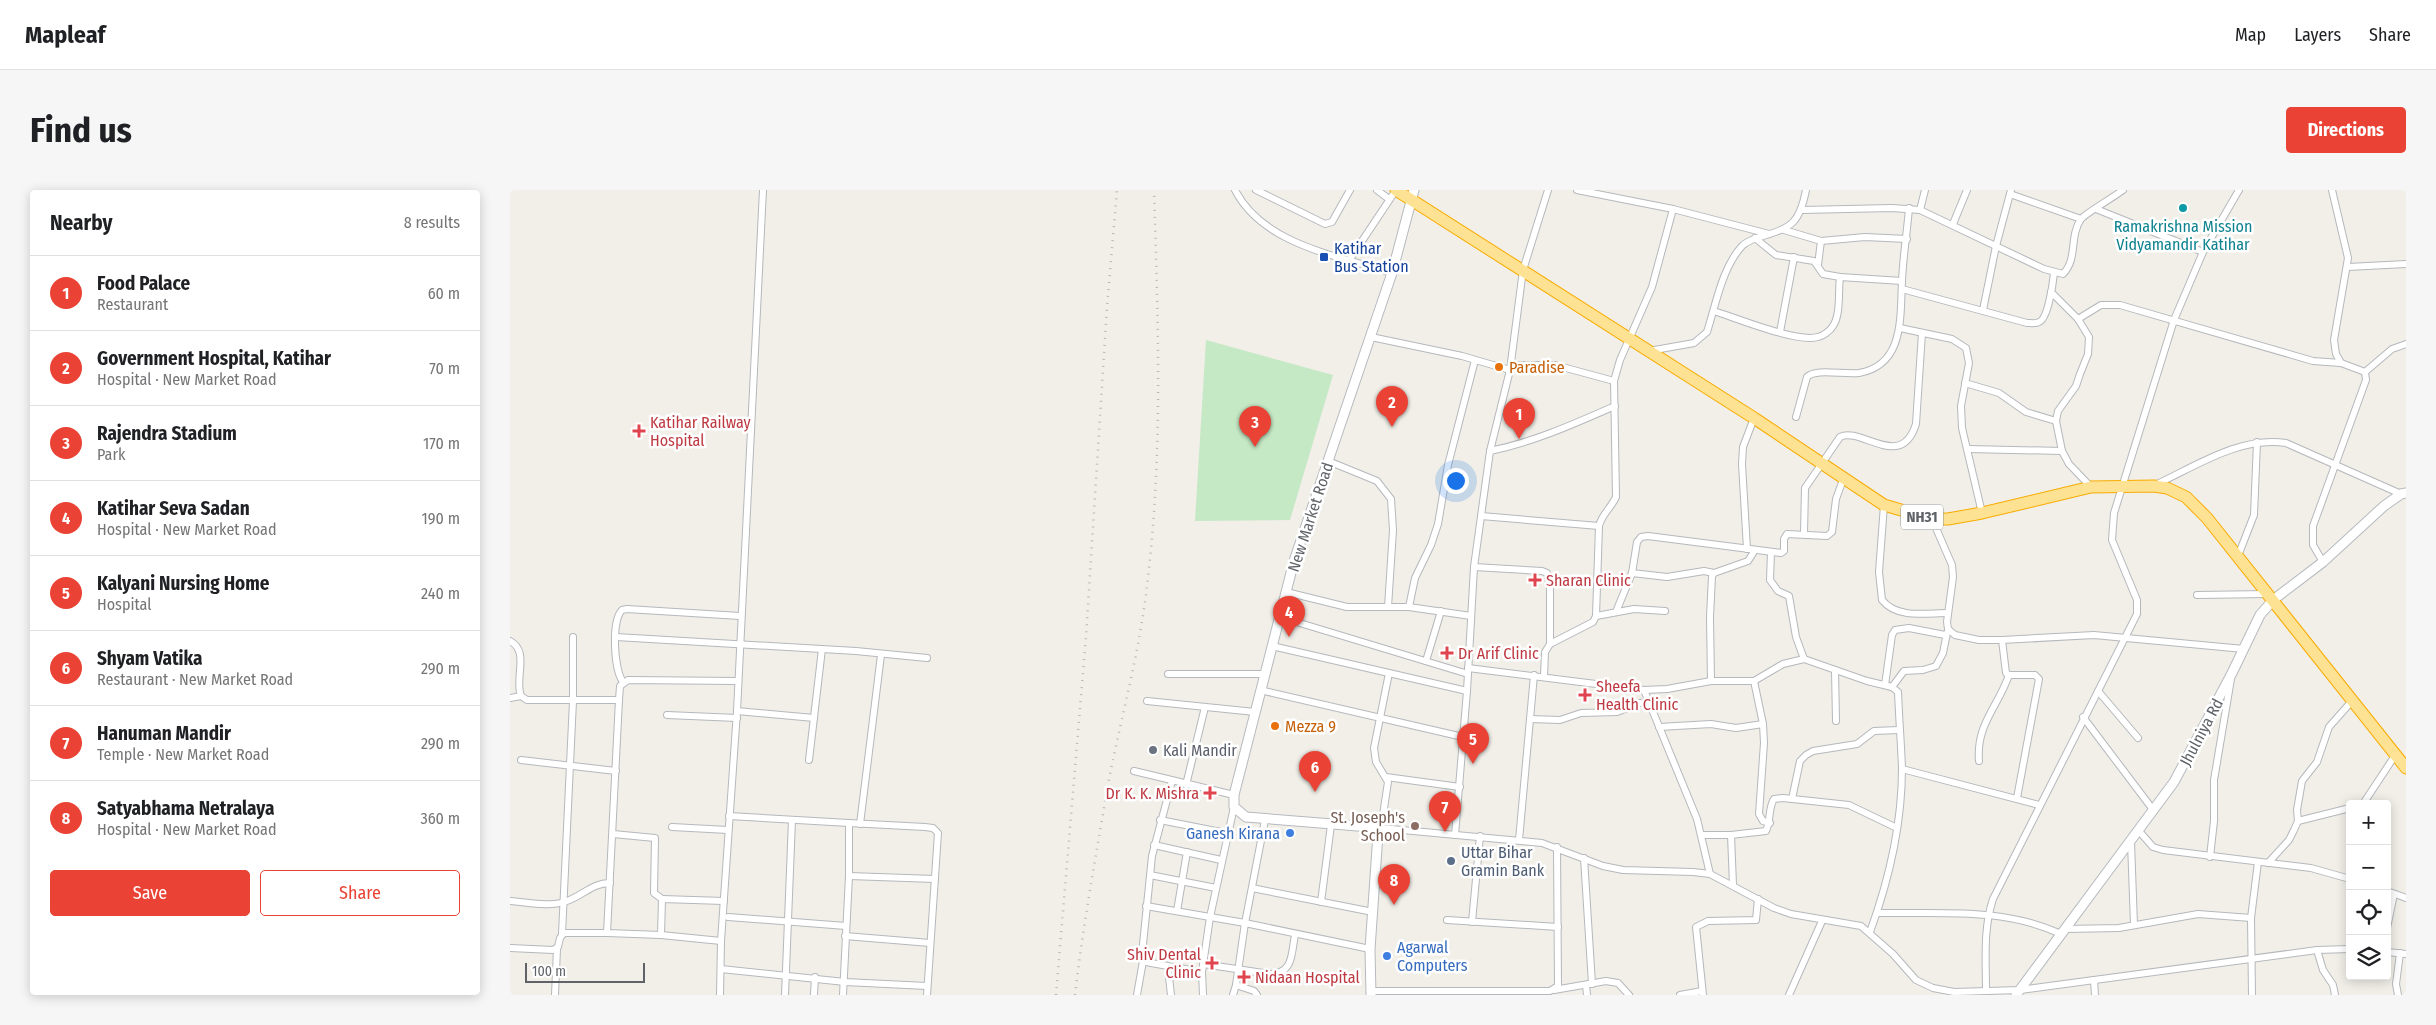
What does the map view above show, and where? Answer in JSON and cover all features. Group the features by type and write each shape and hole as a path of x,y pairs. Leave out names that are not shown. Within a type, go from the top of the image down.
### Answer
{"highway":[{"name":"NH31","path":"1394,193 1413,194 1629,340 1754,418 1884,504 1932,520 1982,513 2091,488 2122,485 2154,486 2175,491 2195,504 2406,768"}],"street":[{"path":"720,995 721,942 737,714 740,616 763,190"},
{"path":"1235,190 1254,215 1271,230 1290,240 1392,273"},
{"path":"1256,190 1325,224 1332,222 1350,190"},
{"path":"1350,259 1394,193 1377,190"},
{"path":"1456,835 1468,691 1474,567 1490,451 1511,368 1523,270 1548,190"},
{"path":"1577,190 1673,209 1770,234"},
{"path":"1648,351 1694,343 1700,340 1707,332 1727,272 1735,256 1743,245 1755,238 1784,230 1795,221 1802,210 1806,190"},
{"path":"1920,210 1925,190"},
{"path":"1953,224 1967,190"},
{"path":"1802,210 1909,208 1920,210 2054,273 2063,274 2070,267 2077,229 2081,219 2123,190"},
{"path":"1986,991 1985,938 1988,914 2000,881 2060,768 2083,717 2126,639 2137,614 2137,600 2112,540 2114,513 2174,320 2203,252 2239,190"},
{"path":"2332,190 2346,246 2348,267 2334,340 2336,354 2342,364"},
{"path":"1983,310 1996,246 2010,192 2081,219"},
{"name":"New Market Road","path":"1234,808 1234,796 1254,712 1294,561 1392,273 1413,194"},
{"path":"1796,416 1807,377 1812,372 1819,371 1844,375 1862,372 1875,367 1894,348 1900,328 1902,281 1909,208"},
{"path":"1544,676 1545,652 1550,644 1593,622 1596,616 1601,519 1612,506 1616,497 1614,381 1652,287 1673,209"},
{"path":"2096,209 2203,252"},
{"path":"1784,230 1821,241 1865,237 1907,239"},
{"path":"1755,238 1776,255 1807,259 1818,265 1823,274 1902,281"},
{"path":"1818,265 1821,241"},
{"path":"1780,332 1794,257"},
{"path":"2348,267 2406,264"},
{"path":"1902,289 2027,323 2040,322 2044,318 2054,273"},
{"path":"1714,311 1780,332 1809,338 1824,335 1833,327 1836,317 1840,277"},
{"path":"2051,292 2078,319 2089,337 2088,354 2076,386 2058,411 2056,421 2062,452 2068,464 2091,488"},
{"path":"2078,319 2096,307 2112,304 2174,320 2313,361 2342,364 2365,372"},
{"path":"1900,328 1952,339 1966,348 1968,363 1961,418 1963,438 1968,449 1982,513"},
{"path":"1804,534 1805,488 1840,438 1845,434 1884,446 1902,443 1913,433 1916,424 1922,334"},
{"path":"1371,337 1511,368 1555,365 1614,381"},
{"path":"2323,562 2313,545 2313,526 2365,388 2365,372 2392,349 2406,344"},
{"path":"1408,607 1415,578 1431,545 1438,524 1448,465 1474,360"},
{"path":"1965,383 1999,393 2026,412 2056,421"},
{"path":"1490,451 1516,446 1545,436 1615,406"},
{"path":"1747,549 1742,486 1743,447 1754,418"},
{"path":"2238,556 2254,515 2257,442"},
{"path":"2154,486 2235,448 2257,442 2286,443 2336,467 2403,494"},
{"path":"1968,449 2062,452"},
{"path":"1328,461 1377,481 1391,499 1393,530 1388,607"},
{"path":"1616,612 1632,573 1637,542 1641,537 1648,536 1781,553 1784,551 1784,539 1787,534 1827,536 1832,532 1834,509 1844,477"},
{"name":"Jhulniya Rd","path":"2021,992 2063,931 2174,782 2270,597 2323,562 2384,506 2403,494"},
{"path":"1884,504 1879,572 1882,600 1894,610 1906,613 1948,613"},
{"path":"1481,516 1600,526"},
{"path":"1888,686 1904,672 1923,670 1936,666 1943,653 1953,577 1952,565 1932,520"},
{"path":"1632,573 1667,577 1704,571 1714,573 1744,564 1752,558 1755,550"},
{"path":"1771,552 1770,580 1778,591 1789,596 1796,637 1804,660"},
{"path":"1474,567 1542,570 1547,573 1550,585 1550,644"},
{"path":"1711,681 1710,617 1714,573"},
{"path":"1286,592 1347,607 1408,607 1471,616"},
{"path":"2197,595 2270,597"},
{"path":"607,933 619,700 623,682 617,674 616,638 619,614 627,609 740,616"},
{"path":"1596,616 1634,609 1665,611"},
{"path":"1426,661 1441,611"},
{"path":"1280,618 1426,661 1468,671 1544,676 1644,690 1711,681 1754,681 1783,664 1804,660 1888,686 1898,692 1902,769 1897,828 1877,913 1870,932"},
{"path":"1888,686 1892,635 1895,630 1909,628 1947,632 1969,638 2002,640 2072,635 2244,649"},
{"path":"555,995 557,949 562,934 573,701 573,637"},
{"path":"616,638 822,649 927,658"},
{"path":"510,640 518,646 520,654 518,690 521,696 527,700 619,700"},
{"path":"2002,640 2004,668 2009,676"},
{"path":"1272,646 1468,691"},
{"path":"809,760 822,649"},
{"path":"860,824 881,655"},
{"path":"1835,670 1836,720"},
{"path":"1381,828 1388,782 1374,756 1389,672"},
{"path":"2210,857 2214,821 2214,780 2232,673"},
{"path":"1168,674 1265,674"},
{"path":"1519,840 1534,675"},
{"path":"2009,676 2035,675 2039,679 2017,798"},
{"path":"1978,761 1978,746 1983,727 1990,711 2001,698 2009,676"},
{"path":"623,682 628,680 738,681"},
{"path":"1754,681 1763,724 1763,758 1759,814 1763,821 1770,823"},
{"path":"1260,690 1463,737"},
{"path":"1644,690 1702,835 1710,874"},
{"path":"2098,692 2138,738"},
{"path":"510,698 521,696"},
{"path":"1147,701 1254,712"},
{"path":"2268,863 2289,840 2298,821 2297,810 2302,781 2317,762 2329,727 2352,701"},
{"path":"1530,719 1560,720 1582,713 1617,712 1640,703 1649,702"},
{"path":"1186,785 1205,707"},
{"path":"667,715 737,714 814,718"},
{"path":"2083,717 2154,811"},
{"path":"1659,727 1712,724 1736,728 1763,724"},
{"path":"1792,799 1800,761 1812,751 1857,744 1874,731 1899,730"},
{"path":"2366,800 2396,754"},
{"path":"520,760 616,771"},
{"path":"1902,769 2039,805"},
{"path":"1134,771 1234,796"},
{"path":"1386,777 1460,787"},
{"path":"1137,995 1143,961 1146,906 1154,845 1172,781"},
{"path":"1702,835 1730,835 1766,831 1770,823 1774,799 1849,805 1897,828"},
{"path":"1203,995 1202,972 1210,917 1226,833 1234,808 1246,817 1265,820 1519,840 1557,847 1603,866 1623,870 1710,874 1791,914 1822,921 1861,926 1893,954 1916,980 1933,988 1954,992 2021,992 2094,980 2317,950 2346,949"},
{"path":"2298,821 2346,809"},
{"path":"729,816 933,828 938,833 927,995"},
{"path":"784,995 792,820"},
{"path":"1160,820 1226,833"},
{"path":"1233,995 1265,820"},
{"path":"843,995 849,876 849,823"},
{"path":"1321,902 1331,825"},
{"path":"672,827 728,830"},
{"path":"1370,828 1378,834 1379,843 1370,949 1371,993 1559,992 1606,981 1618,983 1629,995"},
{"path":"2139,831 2152,846 2163,850 2312,868 2346,878"},
{"path":"613,834 655,838 654,893 662,899 724,901"},
{"path":"1730,835 1733,885"},
{"path":"1472,922 1480,836"},
{"path":"2131,842 2134,925"},
{"path":"1154,845 1221,860"},
{"path":"1550,991 1558,986 1557,847"},
{"path":"1177,911 1187,852"},
{"path":"1584,858 1589,984 1586,995"},
{"path":"2252,995 2250,960 2251,918 2258,862"},
{"path":"1150,874 1216,888"},
{"path":"849,876 935,879"},
{"path":"510,901 556,904 578,896 598,883 610,883"},
{"path":"1252,888 1373,912"},
{"path":"2391,893 2406,898"},
{"path":"661,935 662,899"},
{"path":"1680,995 1703,993 1695,934 1696,927 1700,923 1708,921 1756,920 1758,899"},
{"path":"1146,906 1245,923 1295,935 1370,949"},
{"path":"1877,913 1988,914 2026,920 2063,931 2119,928 2198,914 2251,918"},
{"path":"728,917 788,920 846,926"},
{"path":"1447,920 1558,927"},
{"path":"1789,995 1822,921"},
{"path":"562,934 572,932 661,935 721,942"},
{"path":"1203,964 1281,974 1287,969 1290,961 1295,935"},
{"path":"845,936 930,942"},
{"path":"510,948 557,949"},
{"path":"2317,950 2324,970 2334,985 2336,995"},
{"path":"2398,995 2396,984 2403,954"},
{"path":"1143,961 1168,968 1202,972"},
{"path":"1168,968 1171,995"},
{"path":"721,969 815,977 844,982 927,986"},
{"path":"814,995 815,977"},
{"path":"2094,980 2096,995"},
{"path":"1236,985 1254,991 1257,995"}],"green space":[{"path":"1206,340 1333,375 1290,520 1195,521"}],"railway":[{"path":"1056,995 1086,637 1107,307 1117,190"},
{"path":"1075,995 1108,785 1141,630 1153,529 1158,432 1154,190"}],"place":[{"name":"Ramakrishna Mission Vidyamandir Katihar","path":"2183,208"},
{"name":"Katihar Bus Station","path":"1324,257"},
{"name":"Paradise","path":"1499,367"},
{"name":"Government Hospital, Katihar","path":"1392,427"},
{"name":"Katihar Railway Hospital","path":"639,431"},
{"name":"Food Palace","path":"1519,439"},
{"name":"Rajendra Stadium","path":"1255,447"},
{"name":"Sharan Clinic","path":"1535,580"},
{"name":"Katihar Seva Sadan","path":"1289,637"},
{"name":"Dr Arif Clinic","path":"1447,653"},
{"name":"Sheefa Health Clinic","path":"1585,695"},
{"name":"Mezza 9","path":"1275,726"},
{"name":"Kali Mandir","path":"1153,750"},
{"name":"Kalyani Nursing Home","path":"1473,764"},
{"name":"Shyam Vatika","path":"1315,792"},
{"name":"Dr K. K. Mishra","path":"1210,793"},
{"name":"St. Joseph's School","path":"1415,826"},
{"name":"Hanuman Mandir","path":"1445,832"},
{"name":"Ganesh Kirana","path":"1290,833"},
{"name":"Uttar Bihar Gramin Bank","path":"1451,861"},
{"name":"Satyabhama Netralaya","path":"1394,905"},
{"name":"Agarwal Computers","path":"1387,956"},
{"name":"Shiv Dental Clinic","path":"1212,963"},
{"name":"Nidaan Hospital","path":"1244,977"}]}
